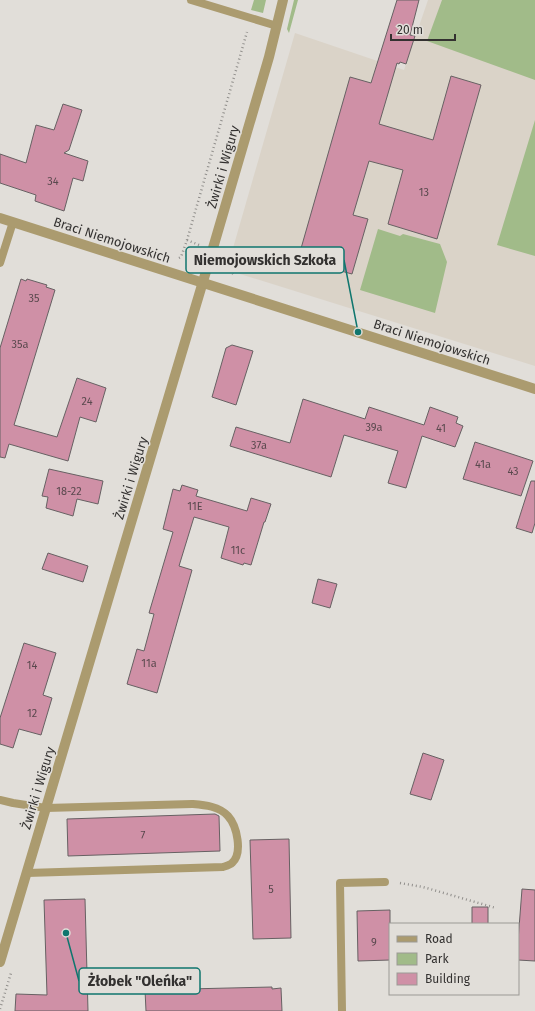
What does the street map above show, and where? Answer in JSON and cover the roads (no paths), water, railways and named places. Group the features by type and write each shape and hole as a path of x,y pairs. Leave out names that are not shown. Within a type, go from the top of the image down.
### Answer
{"street":[{"name":"Żwirki i Wigury","path":"0,962 202,282 277,26 283,0"},
{"name":"Braci Niemojowskich","path":"0,218 535,389"}],"lane":[{"path":"191,0 277,26"},
{"path":"0,263 12,222"},
{"path":"0,800 46,808 192,804 206,805 220,810 228,815 233,823 237,838 238,850 235,859 231,865 223,867 27,873"},
{"path":"342,1011 340,883 385,882"}],"place":[{"name":"Niemojowskich Szkoła","path":"358,332"},
{"name":"Żłobek \"Oleńka\"","path":"66,933"}]}
